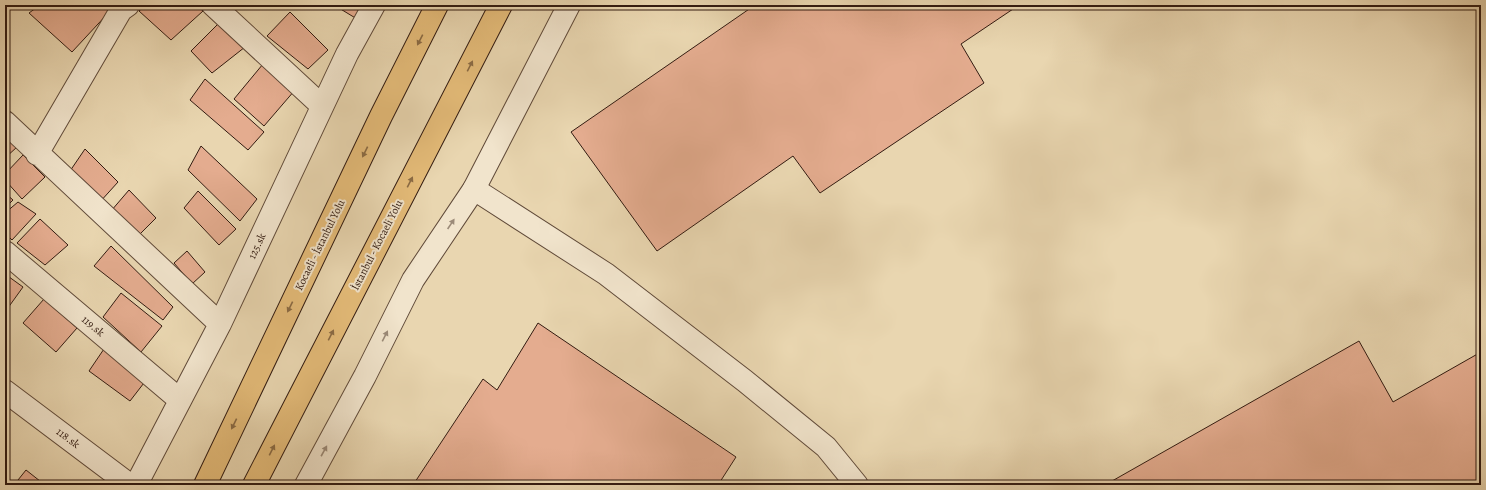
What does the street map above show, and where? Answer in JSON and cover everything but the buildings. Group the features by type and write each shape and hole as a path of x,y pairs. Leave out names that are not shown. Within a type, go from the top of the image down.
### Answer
{"highway":[{"name":"Kocaeli - İstanbul Yolu","path":"205,485 382,116 437,5"},
{"name":"İstanbul - Kocaeli Yolu","path":"254,485 502,5"}],"street":[{"path":"213,5 322,106"},
{"name":"125.sk","path":"136,485 220,324 347,54 374,5"},
{"path":"306,485 365,376 413,280 474,189 569,5"},
{"path":"37,154 122,7"},
{"path":"5,122 37,154 220,324"},
{"path":"474,189 606,274 745,381 826,447 857,485"},
{"name":"119.sk","path":"5,252 180,400"},
{"name":"118.sk","path":"5,391 130,485"}]}
